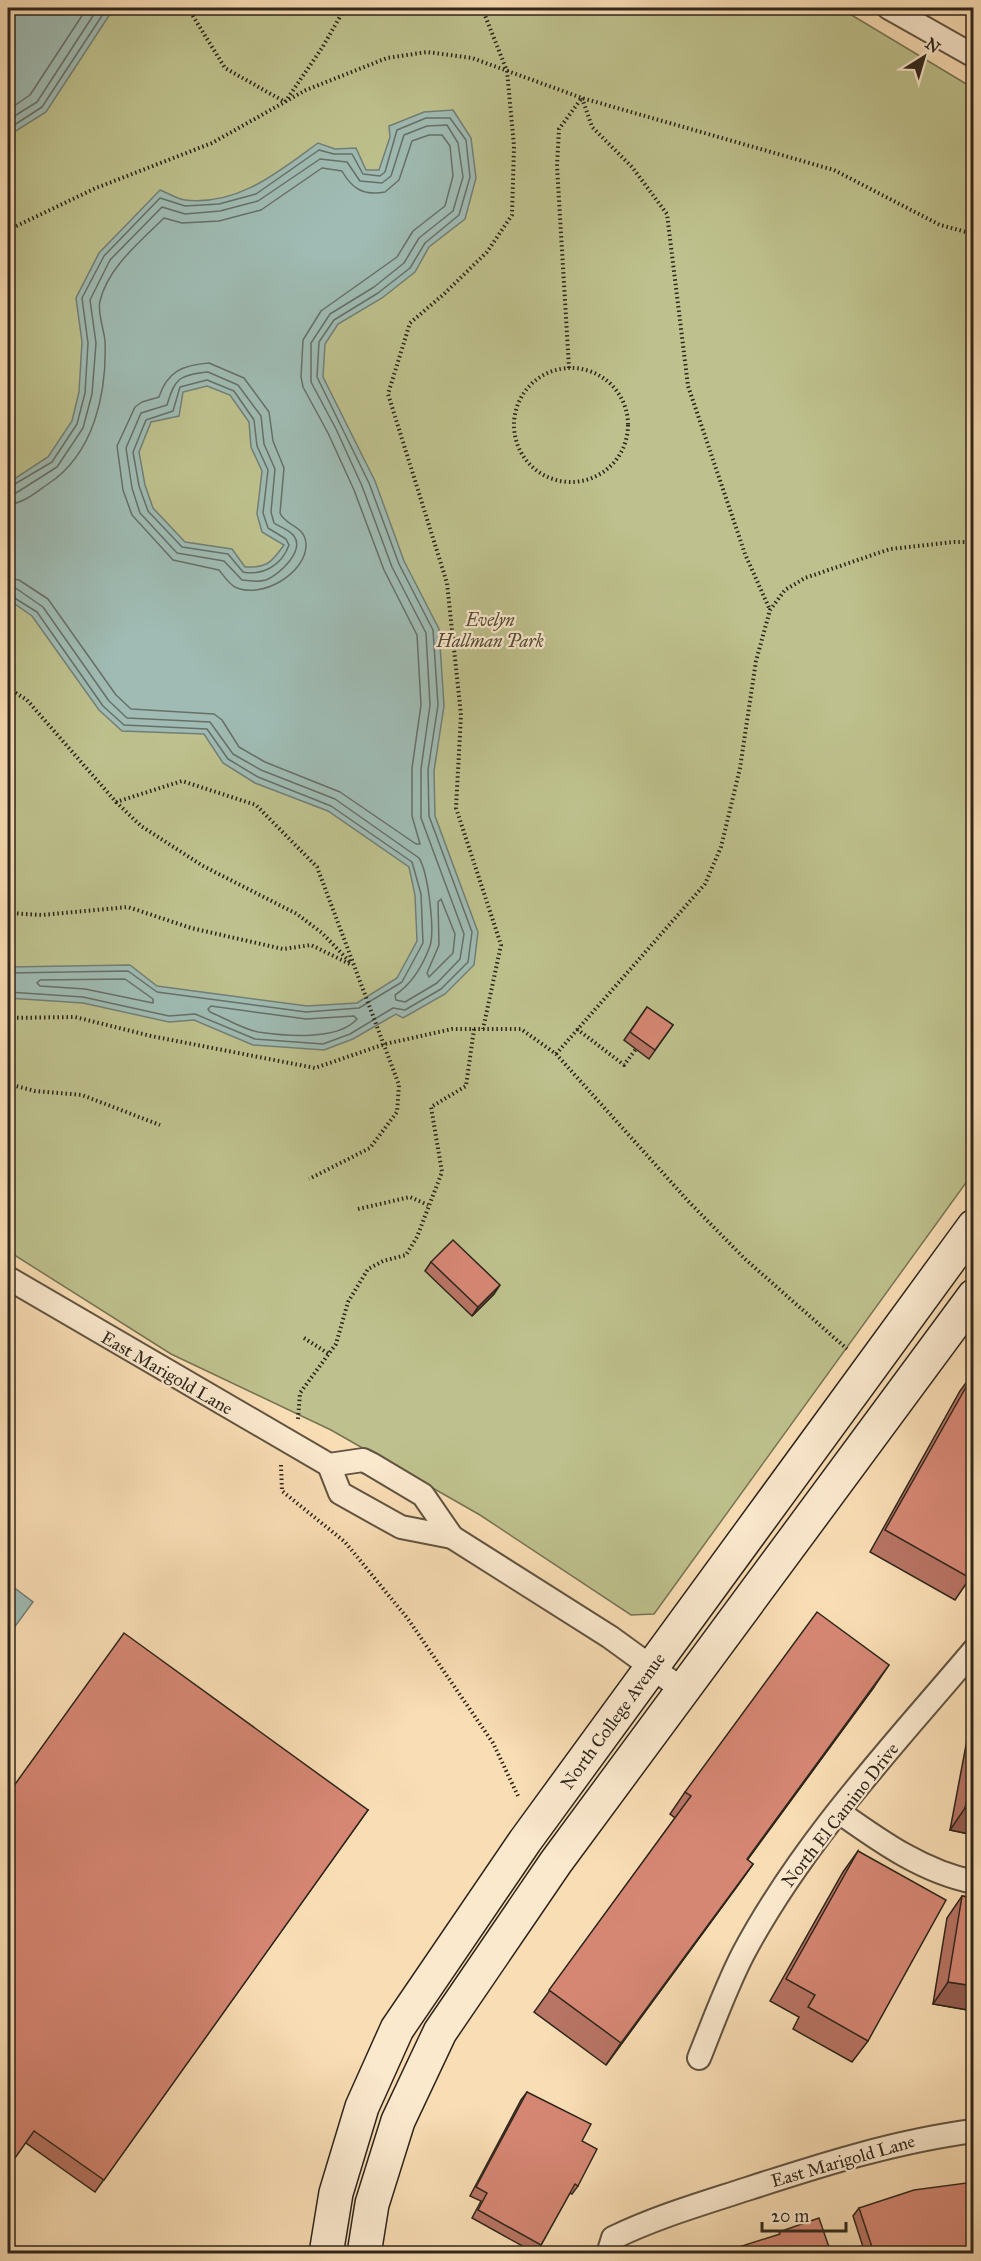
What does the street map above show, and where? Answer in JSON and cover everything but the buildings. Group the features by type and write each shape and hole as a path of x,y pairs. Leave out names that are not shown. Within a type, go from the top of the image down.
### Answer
{"street":[{"path":"889,8 974,56"},
{"name":"North College Avenue","path":"326,2253 336,2193 362,2108 397,2029 525,1841 974,1226"},
{"name":"East Marigold Lane","path":"8,1278 329,1466"},
{"name":"North College Avenue","path":"364,2253 372,2204 398,2121 440,2032 556,1862 974,1296"},
{"path":"452,1537 423,1495 370,1464 363,1460 329,1466 340,1493 401,1527 452,1537 610,1637 683,1690"},
{"name":"North El Camino Drive","path":"699,2058 743,1954 783,1887 839,1812 974,1650"},
{"path":"839,1812 915,1861 960,1879 974,1881"},
{"name":"East Marigold Lane","path":"610,2246 647,2222 801,2171 907,2142 974,2131"}],"path":[{"path":"188,8 225,68 285,102"},
{"path":"285,102 322,48 345,8"},
{"path":"482,8 507,71 514,146 512,215 487,252 410,323 388,394 447,583 461,715 456,808 501,945 483,1029"},
{"path":"8,230 96,188 212,143 306,90 387,58 427,52 472,58 582,98 834,170 940,225 974,234"},
{"path":"569,368 558,148 559,129 582,98"},
{"path":"582,98 592,127 632,166 667,214 688,386 746,554 770,610"},
{"path":"569,368 588,370 606,379 619,393 627,411 628,431 623,449 612,465 596,476 578,482 559,481 542,474 528,462 518,447 514,429 516,410 529,387 551,371 569,368"},
{"path":"556,1054 705,884 720,848 740,768 756,661 770,610 785,590 805,578 890,549 974,542"},
{"path":"8,687 27,700 116,802 141,826 203,866 297,914 322,933 353,965"},
{"path":"116,802 182,781 256,805 317,867 399,1085 397,1112 370,1148 309,1179"},
{"path":"8,913 42,915 128,907 191,928 283,949 310,945 353,965"},
{"path":"8,1018 75,1017 151,1036 315,1068 385,1044 452,1029 521,1029 556,1054 689,1202 745,1259 871,1368"},
{"path":"474,1029 466,1086 431,1107 442,1172 417,1237 406,1255 383,1261 368,1269 348,1302 336,1344 300,1393 299,1415 280,1468 282,1491 345,1542 408,1619 493,1743 519,1796 525,1841"},
{"path":"578,1029 624,1065 636,1049"},
{"path":"8,1084 35,1091 82,1095 160,1125"},
{"path":"358,1209 410,1197 428,1205"},
{"path":"304,1338 329,1354"}],"green space":[{"name":"Evelyn Hallman Park","path":"8,8 840,8 973,88 973,1173 654,1614 631,1615 480,1515 331,1430 171,1354 8,1251"}],"water":[{"path":"8,8 114,8 46,112 8,136"},
{"path":"453,110 471,138 476,178 465,219 429,247 415,272 382,298 338,324 325,344 323,377 375,481 404,561 439,629 444,706 434,771 435,816 478,932 474,965 445,994 403,1018 396,1014 353,1039 324,1050 253,1045 194,1020 169,1022 83,1003 8,998 8,967 130,965 157,986 307,1006 357,1003 397,978 417,941 415,895 409,867 328,811 255,783 223,763 204,734 122,731 99,710 32,616 8,599 8,483 48,457 72,421 79,392 82,342 76,298 99,253 160,190 185,200 223,198 256,185 318,143 335,149 356,148 366,170 379,170 390,137 389,126 424,112","holes":["207,386 230,395 249,422 251,447 262,471 257,514 262,532 284,545 272,560 259,566 245,567 232,549 185,542 153,508 145,485 139,452 151,422 179,416 183,392"]},
{"path":"8,1583 33,1602 8,1636"}]}
